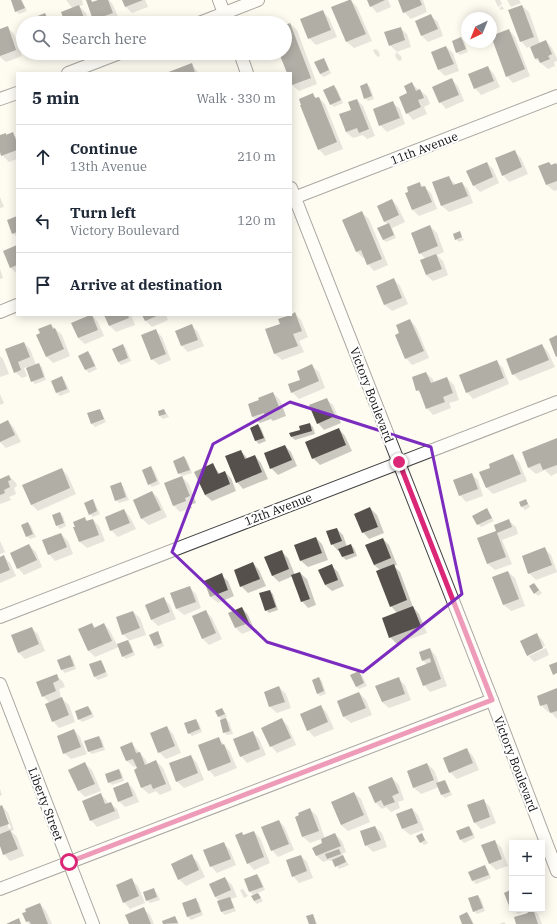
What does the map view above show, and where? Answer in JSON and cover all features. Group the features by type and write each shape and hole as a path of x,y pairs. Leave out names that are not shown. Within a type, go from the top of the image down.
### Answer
{"street":[{"path":"219,0 225,16"},
{"path":"230,16 258,0"},
{"path":"71,72 102,60"},
{"path":"242,60 247,72"},
{"path":"0,99 16,93"},
{"name":"11th Avenue","path":"292,195 557,96"},
{"name":"Victory Boulevard","path":"292,195 399,462 557,871"},
{"path":"0,312 16,305"},
{"name":"12th Avenue","path":"0,617 557,402"},
{"name":"Liberty Street","path":"0,684 93,924"},
{"path":"0,888 492,700"}],"highlighted area":[{"path":"290,402 431,447 462,594 363,672 267,642 172,552 213,444"}],"building":[{"path":"11,0 21,0 25,8 15,12"},
{"path":"86,0 91,0 92,2 98,0 108,0 113,13 104,16 92,16"},
{"path":"122,0 143,0 125,7"},
{"path":"351,0 366,34 346,42 331,7"},
{"path":"367,0 385,0 370,7"},
{"path":"398,0 420,0 422,5 403,13"},
{"path":"79,5 83,16 62,16 61,12"},
{"path":"522,5 534,37 520,42 508,10"},
{"path":"323,10 331,30 308,39 300,19"},
{"path":"45,13 46,16 38,16"},
{"path":"431,14 438,29 421,36 415,21"},
{"path":"8,26 16,50 0,56 0,29"},
{"path":"401,27 405,40 389,46 384,32"},
{"path":"292,28 311,78 292,85 292,72 287,72 282,60 292,60"},
{"path":"509,29 525,69 506,77 495,48 497,48 497,34"},
{"path":"461,37 461,48 466,49 456,53 452,41"},
{"path":"546,40 552,54 548,56 550,59 540,63 538,58 535,59 530,47"},
{"path":"446,46 454,64 438,70 431,52"},
{"path":"324,58 329,70 320,74 314,62"},
{"path":"192,63 195,72 169,72"},
{"path":"488,66 494,81 474,89 468,74"},
{"path":"452,78 459,95 439,103 432,87"},
{"path":"412,82 416,91 420,89 424,98 418,100 421,107 406,114 399,97 407,93 404,86"},
{"path":"367,83 372,96 364,99 360,86"},
{"path":"334,85 341,100 330,105 323,90"},
{"path":"313,93 315,98 319,97 337,142 318,150 299,99"},
{"path":"357,99 369,129 359,133 357,128 346,132 339,114 351,110 348,102"},
{"path":"393,101 400,118 379,126 373,109"},
{"path":"13,132 16,140 16,150 1,156 0,135 6,133 6,135"},
{"path":"515,150 522,167 502,176 495,158"},
{"path":"487,162 493,177 473,186 466,171"},
{"path":"549,162 551,165 556,163 557,165 557,181 546,185 538,166"},
{"path":"449,176 453,185 462,182 468,196 441,206 432,182"},
{"path":"420,182 421,187 425,186 432,202 412,210 405,193 408,192 407,187"},
{"path":"392,199 399,215 384,222 377,206"},
{"path":"362,211 382,259 367,265 361,250 356,252 342,220"},
{"path":"16,216 16,232 12,234 7,220"},
{"path":"389,223 394,235 383,240 377,228"},
{"path":"430,225 438,246 419,254 411,233"},
{"path":"460,231 462,237 455,240 453,234"},
{"path":"16,245 16,265 10,268 3,251"},
{"path":"436,254 442,269 426,275 420,260"},
{"path":"394,278 402,298 384,305 376,286"},
{"path":"295,312 302,331 293,334 298,346 274,354 265,329 280,324 278,319 292,316"},
{"path":"88,316 92,316 98,330 78,338 71,323"},
{"path":"104,316 128,316 129,318 109,326"},
{"path":"142,316 157,316 145,321"},
{"path":"410,319 424,351 405,359 395,335 399,333 396,325"},
{"path":"51,324 53,329 55,328 64,349 46,357 36,335 40,333 38,329"},
{"path":"192,324 198,340 181,346 175,331"},
{"path":"156,329 166,354 151,360 141,335"},
{"path":"557,335 557,356 556,357 549,339"},
{"path":"24,342 30,357 18,362 21,370 14,373 5,349"},
{"path":"123,344 128,358 118,362 112,349"},
{"path":"542,344 549,360 512,375 506,359"},
{"path":"88,351 95,366 85,370 78,356"},
{"path":"497,360 504,378 466,393 459,375"},
{"path":"39,363 44,377 31,382 26,368"},
{"path":"312,364 319,381 291,393 288,384 300,380 297,371"},
{"path":"426,372 431,383 447,377 453,393 443,397 445,402 426,409 419,390 416,391 412,377"},
{"path":"62,376 67,389 56,393 51,381"},
{"path":"273,392 280,409 265,415 264,413 252,417 248,404"},
{"path":"327,398 335,416 317,424 309,405"},
{"path":"100,409 104,419 91,424 87,413"},
{"path":"164,409 166,414 159,416 158,411"},
{"path":"8,420 15,435 0,442 0,424"},
{"path":"310,423 312,431 291,437 289,433 300,430 299,426"},
{"path":"258,424 264,438 255,441 250,428"},
{"path":"339,428 346,445 312,459 305,442"},
{"path":"557,438 557,465 543,470 540,463 528,468 522,452"},
{"path":"285,445 292,460 270,469 264,453"},
{"path":"241,450 245,459 255,455 262,472 236,483 225,456"},
{"path":"513,454 521,474 486,488 479,472 490,468 489,464"},
{"path":"184,456 190,470 178,474 173,461"},
{"path":"213,463 218,474 225,471 230,484 205,495 194,472"},
{"path":"151,466 157,481 148,485 142,470"},
{"path":"62,468 70,488 31,505 22,485"},
{"path":"472,473 478,489 459,496 453,480"},
{"path":"9,475 11,480 8,481 10,487 4,490 5,493 0,495 0,479"},
{"path":"182,476 190,496 185,498 186,501 173,506 164,483"},
{"path":"121,482 126,497 115,501 110,486"},
{"path":"152,491 161,510 141,519 133,500"},
{"path":"93,499 97,511 89,515 84,503"},
{"path":"526,499 528,504 521,507 519,502"},
{"path":"370,507 378,527 362,533 354,514"},
{"path":"487,508 492,518 477,525 472,516"},
{"path":"124,509 130,523 110,531 105,517"},
{"path":"60,512 64,523 56,526 52,515"},
{"path":"85,517 86,521 93,519 99,535 79,542 73,527 75,527 73,522"},
{"path":"509,519 512,527 497,533 506,557 487,564 477,538 496,531 494,525"},
{"path":"28,522 33,534 26,537 21,525"},
{"path":"337,528 342,541 331,545 326,531"},
{"path":"61,533 67,547 48,555 42,540"},
{"path":"316,537 322,553 300,561 294,545"},
{"path":"383,538 391,558 374,565 365,545"},
{"path":"29,544 37,560 17,569 10,553"},
{"path":"351,544 354,553 342,557 338,549"},
{"path":"545,547 552,565 528,574 522,556"},
{"path":"282,550 289,569 272,576 264,557"},
{"path":"4,555 10,570 0,574 0,557"},
{"path":"253,562 260,579 240,587 234,570"},
{"path":"332,564 338,580 325,585 318,570"},
{"path":"394,564 407,600 390,607 376,571"},
{"path":"508,571 519,599 503,605 492,577"},
{"path":"300,572 310,599 301,602 291,575"},
{"path":"222,573 228,590 210,597 204,581"},
{"path":"534,583 539,590 534,594 529,586"},
{"path":"190,586 196,602 176,609 170,593"},
{"path":"270,590 276,607 265,611 259,593"},
{"path":"164,597 170,612 151,620 145,605"},
{"path":"413,606 421,626 389,638 382,618"},
{"path":"242,607 249,623 235,628 228,613"},
{"path":"206,610 216,633 202,639 192,616"},
{"path":"133,611 140,628 122,635 116,617"},
{"path":"92,623 94,628 104,623 112,641 88,651 78,629"},
{"path":"32,627 39,644 18,653 11,635"},
{"path":"158,631 162,643 154,646 149,635"},
{"path":"537,633 543,648 527,656 520,641"},
{"path":"128,640 133,652 122,657 117,644"},
{"path":"430,648 441,679 423,686 416,668 431,662 430,658 422,661 419,652"},
{"path":"70,655 74,666 61,670 57,660"},
{"path":"101,660 106,672 94,677 89,664"},
{"path":"557,662 557,673 553,675 549,665"},
{"path":"359,671 364,683 356,687 350,675"},
{"path":"57,674 59,680 53,683 56,691 42,697 36,682"},
{"path":"319,677 324,691 317,694 312,680"},
{"path":"399,677 405,694 382,702 375,686"},
{"path":"279,686 285,702 269,707 264,692"},
{"path":"557,688 557,711 550,713 547,704 540,706 537,696"},
{"path":"359,692 366,708 343,717 337,701"},
{"path":"62,697 69,715 52,722 45,704"},
{"path":"321,705 328,722 307,731 300,714"},
{"path":"88,706 92,714 78,720 75,711"},
{"path":"222,708 225,714 218,717 215,711"},
{"path":"226,718 230,731 223,733 220,720"},
{"path":"282,718 291,738 270,747 261,728"},
{"path":"196,719 200,729 188,734 184,723"},
{"path":"167,726 175,746 158,753 150,733"},
{"path":"74,729 81,747 63,754 57,736"},
{"path":"253,731 260,749 240,757 233,739"},
{"path":"99,736 103,747 88,752 84,741"},
{"path":"219,737 222,745 224,744 231,762 208,771 198,745"},
{"path":"132,742 136,753 140,752 145,765 156,760 166,784 153,789 151,784 141,788 134,770 137,768 133,759 126,761 120,747"},
{"path":"467,748 473,763 449,773 443,758"},
{"path":"191,755 198,773 176,782 169,763"},
{"path":"85,762 95,784 78,791 68,770"},
{"path":"427,763 434,780 413,788 407,771"},
{"path":"119,769 122,778 108,783 105,774"},
{"path":"392,777 399,793 392,796 395,802 384,806 381,800 375,803 368,787"},
{"path":"445,780 450,792 441,795 436,783"},
{"path":"128,782 133,796 118,802 113,788"},
{"path":"354,792 364,815 341,825 331,802"},
{"path":"101,793 105,804 111,802 115,811 90,821 82,801"},
{"path":"484,799 490,817 474,823 467,805"},
{"path":"2,805 9,824 0,827 0,806"},
{"path":"310,808 319,831 302,837 295,817 299,815 298,813"},
{"path":"412,808 418,823 402,829 396,814"},
{"path":"279,820 289,844 271,851 261,827"},
{"path":"375,826 381,840 365,846 360,831"},
{"path":"469,826 473,835 460,840 456,831"},
{"path":"10,830 18,849 3,855 0,846 0,834"},
{"path":"254,831 264,857 247,864 235,835 242,832 243,835"},
{"path":"335,833 341,846 316,856 312,848 322,843 321,839"},
{"path":"422,833 425,840 420,843 416,836"},
{"path":"495,840 502,859 489,864 481,845"},
{"path":"224,842 231,859 210,867 203,850"},
{"path":"339,849 341,854 327,859 325,854"},
{"path":"192,854 199,870 178,880 171,864"},
{"path":"301,855 307,871 292,877 286,860"},
{"path":"343,855 346,862 335,867 332,860"},
{"path":"485,865 489,875 472,881 468,872"},
{"path":"257,874 263,887 249,892 244,879"},
{"path":"225,877 231,890 215,897 209,884"},
{"path":"132,878 139,896 123,903 116,885"},
{"path":"154,888 157,897 146,901 143,892"},
{"path":"509,890 509,906 504,893"},
{"path":"258,893 261,898 254,901 251,896"},
{"path":"478,895 483,908 473,912 468,898"},
{"path":"230,897 234,908 221,912 217,901"},
{"path":"196,898 201,912 187,917 182,903"},
{"path":"40,903 48,924 31,924 29,921 26,922 22,913 26,912 25,909"},
{"path":"144,907 151,924 129,924 125,915"},
{"path":"467,912 473,924 462,924 459,916"},
{"path":"534,912 538,924 516,924 514,917"},
{"path":"313,914 316,924 309,924 306,916"},
{"path":"175,916 178,923 163,924 162,921"},
{"path":"19,918 21,924 6,924"}],"route":[{"path":"69,862 492,700 399,462"}]}
